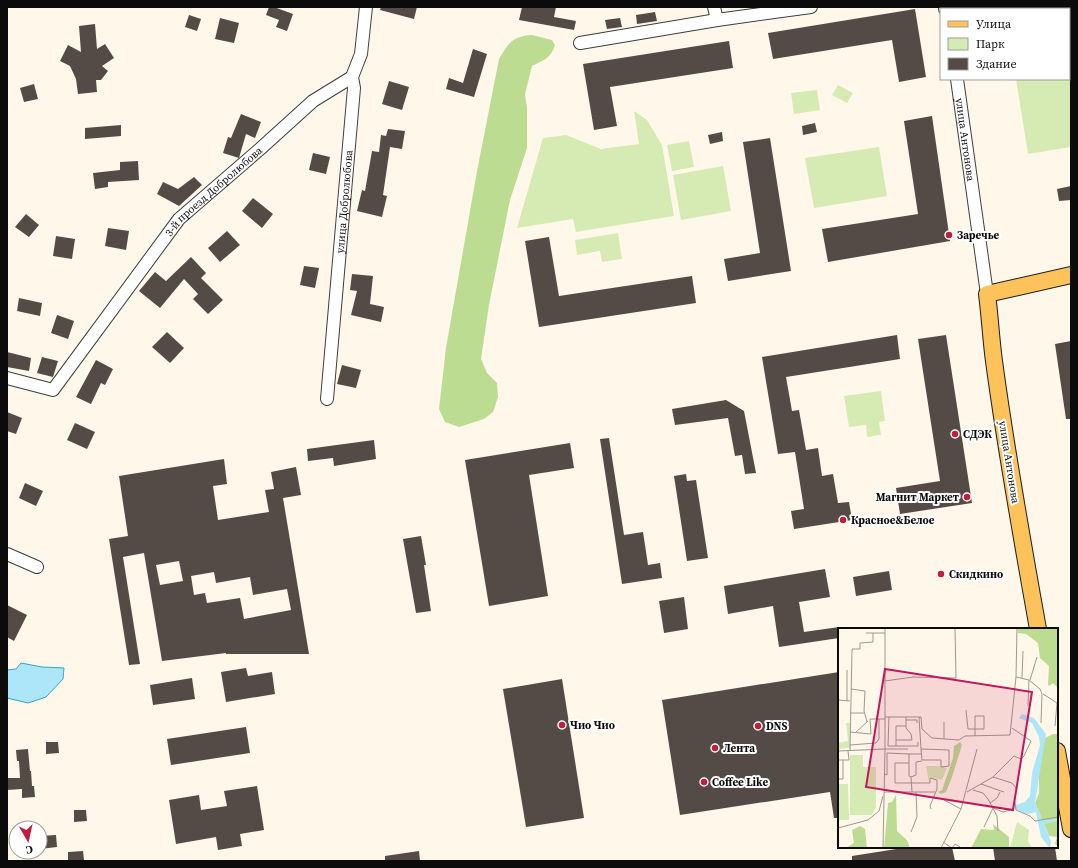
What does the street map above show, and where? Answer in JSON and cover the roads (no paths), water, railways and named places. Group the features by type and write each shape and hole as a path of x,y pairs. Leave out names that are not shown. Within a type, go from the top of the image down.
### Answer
{"main road":[{"path":"987,294 1071,275"},
{"name":"улица Антонова","path":"987,294 1000,402 1038,628"},
{"path":"1058,757 1071,830"}],"street":[{"name":"улица Добролюбова","path":"327,399 354,88 352,77 361,54 366,7"},
{"path":"714,7 716,20"},
{"path":"580,43 716,20 811,7"},
{"name":"3-й проезд Добролюбова","path":"7,378 53,390 96,329 179,219 313,101 352,77"},
{"name":"улица Антонова","path":"957,80 987,294"},
{"path":"7,554 37,567"}],"water":[{"path":"21,663 42,667 64,668 63,679 46,697 28,703 7,698 7,670 16,669"}],"place":[{"name":"Заречье","path":"949,235"},
{"name":"СДЭК","path":"955,434"},
{"name":"Магнит Маркет","path":"967,497"},
{"name":"Красное&Белое","path":"843,520"},
{"name":"Скидкино","path":"941,574"},
{"name":"Чио Чио","path":"562,725"},
{"name":"DNS","path":"758,726"},
{"name":"Лента","path":"715,748"},
{"name":"Coffee Like","path":"704,782"}]}
